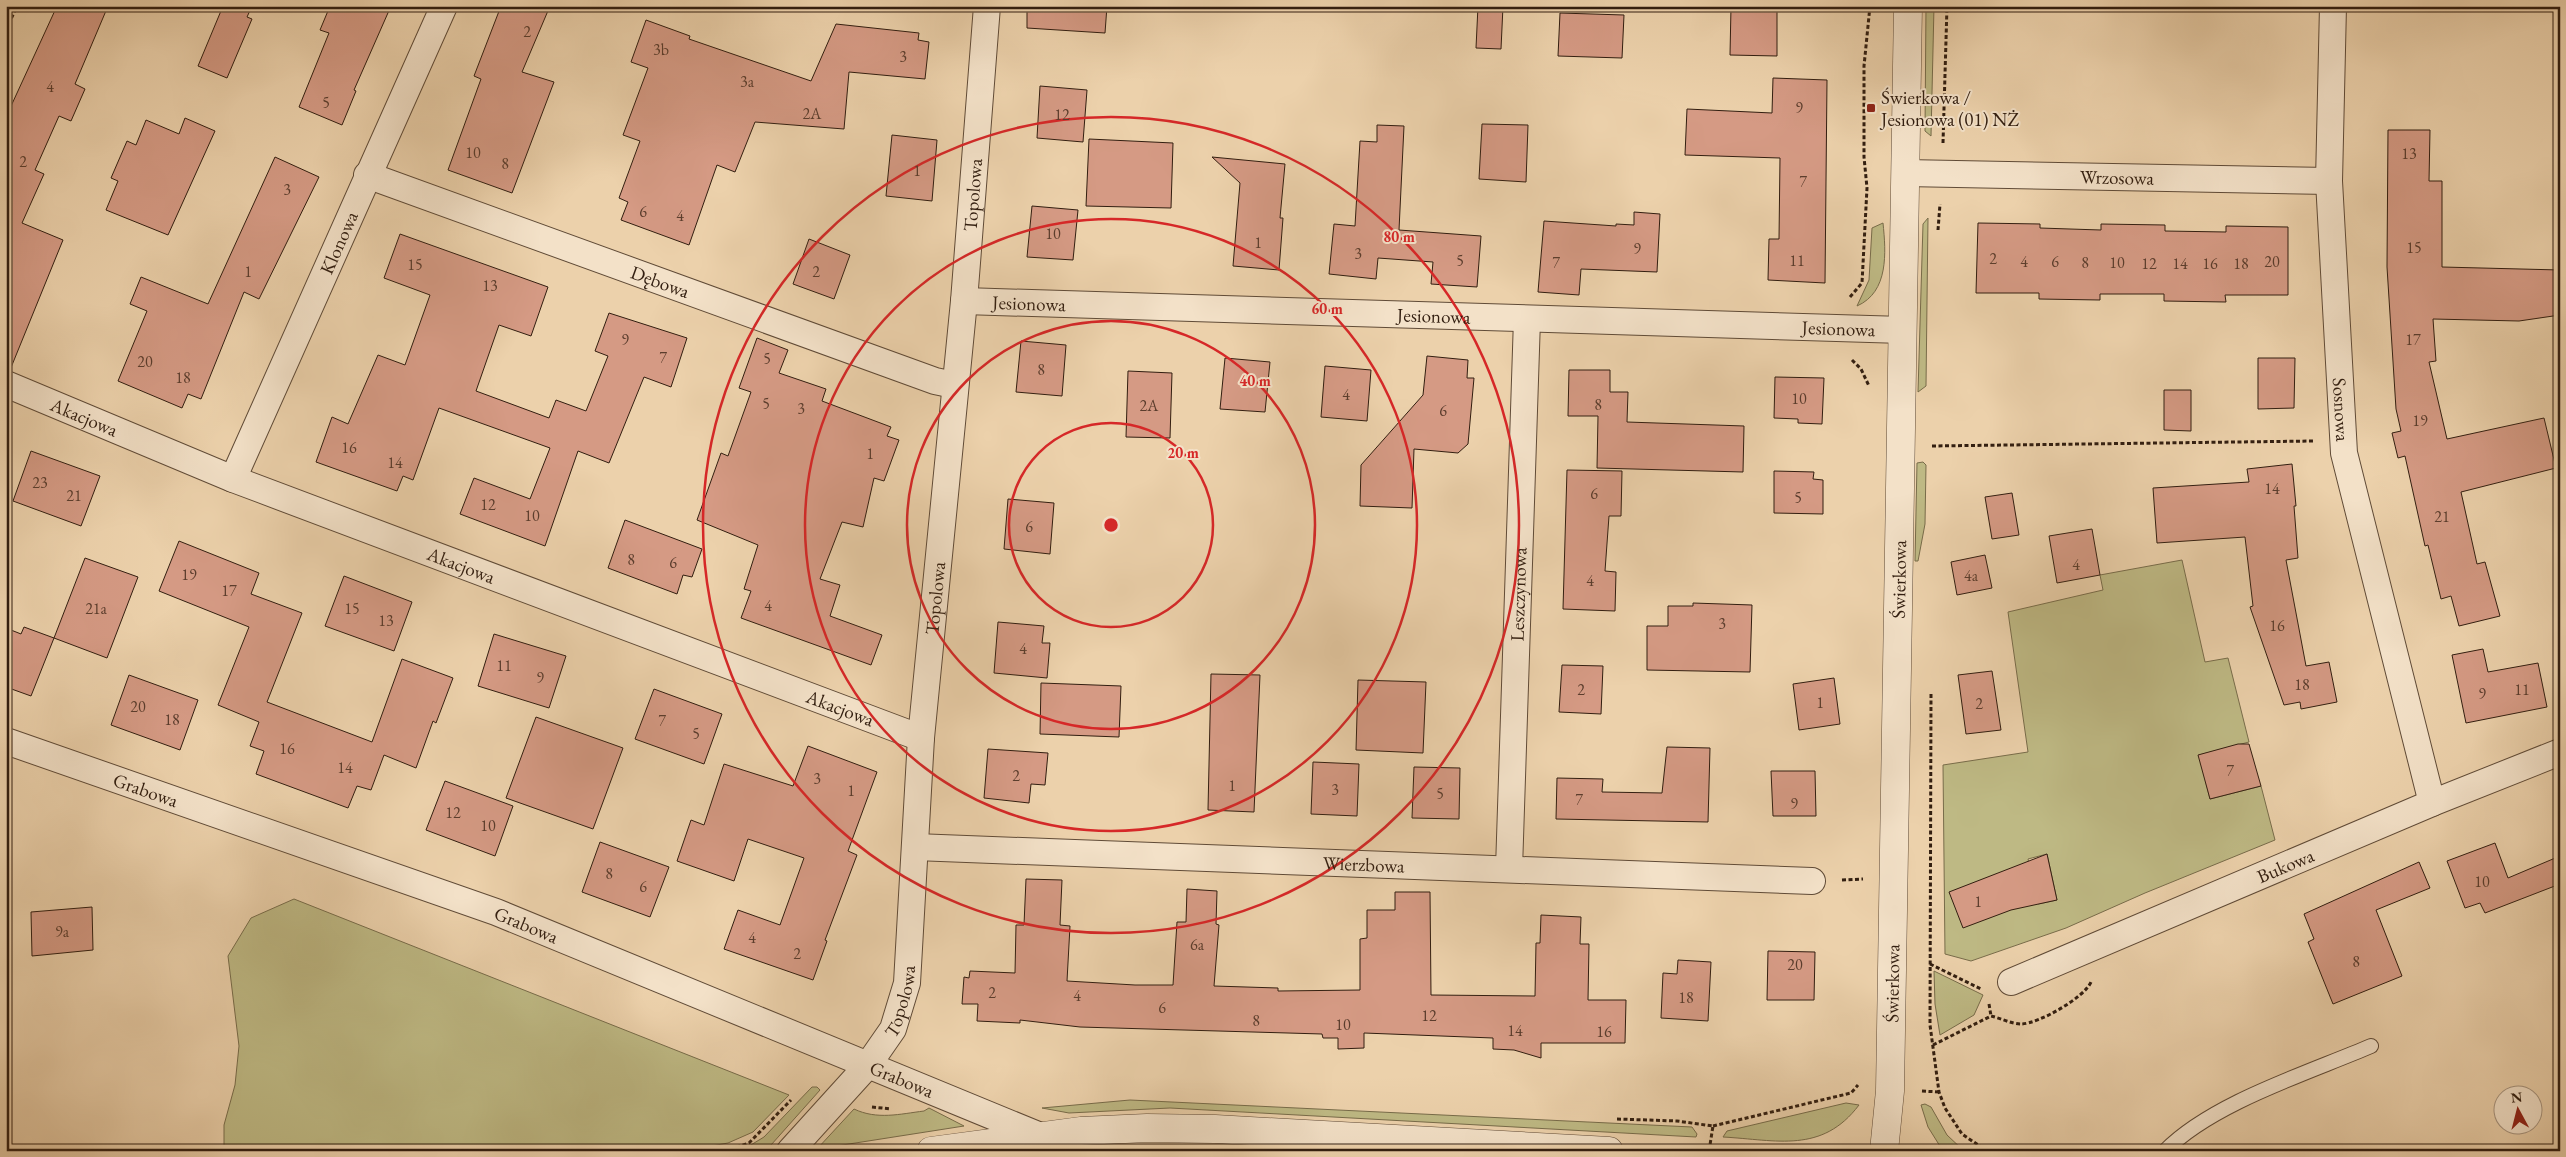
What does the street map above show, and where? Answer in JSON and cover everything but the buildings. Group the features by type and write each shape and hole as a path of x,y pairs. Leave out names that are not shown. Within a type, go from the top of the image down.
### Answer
{"street":[{"name":"Klonowa","path":"233,480 367,175 444,6"},
{"name":"Topolowa","path":"790,1151 868,1065 893,1029 907,983 921,738 954,385 964,300 987,6"},
{"name":"Świerkowa","path":"1884,1151 1890,1091 1908,6"},
{"name":"Sosnowa","path":"2332,6 2329,181 2343,440 2346,463 2432,802"},
{"name":"Wrzosowa","path":"1905,174 2329,181"},
{"name":"Dębowa","path":"367,175 935,381 954,385"},
{"name":"Jesionowa","path":"964,300 1903,330"},
{"name":"Leszczynowa","path":"1509,870 1527,319"},
{"name":"Akacjowa","path":"6,384 233,480 921,738"},
{"name":"Grabowa","path":"6,742 496,912 1038,1136"},
{"name":"Bukowa","path":"2011,982 2432,802 2560,752"},
{"name":"Wierzbowa","path":"915,847 1812,881"},
{"path":"931,1151 1038,1136 1139,1128 1215,1129 1609,1151"}],"lane":[{"path":"2165,1151 2178,1137 2202,1121 2270,1088 2371,1046"}],"path":[{"path":"6,30 17,6"},
{"path":"1870,6 1864,66 1864,157 1867,188 1862,283 1840,308 1840,348 1861,369 1871,392"},
{"path":"1901,446 2343,440"},
{"path":"1812,881 1894,880"},
{"path":"1930,880 1930,1025 1940,1092 1945,1108 1962,1134 1987,1151"},
{"path":"1930,964 1986,991"},
{"path":"1933,1044 1991,1016 1988,999"},
{"path":"1714,1126 1851,1094 1859,1082"},
{"path":"724,1151 749,1143 797,1094"}],"shaded area":[{"path":"1926,6 1934,6 1931,136 1925,131"},
{"path":"1928,218 1926,386 1918,392 1923,224"},
{"path":"1883,223 1885,258 1880,281 1875,291 1867,300 1857,306 1869,280 1872,228"},
{"path":"1923,462 1926,465 1925,524 1918,561 1915,561 1917,463"},
{"path":"2182,560 2205,662 2228,658 2249,742 2199,755 2210,799 2261,786 2275,840 2145,893 2066,928 1971,961 1945,954 1943,765 2028,752 2008,612 2103,590 2100,575","holes":["2047,854 2057,900 2038,904 2028,859"]},
{"path":"294,899 789,1095 753,1132 728,1143 684,1151 224,1151 224,1125 235,1085 239,1046 228,956 251,918"},
{"path":"1934,971 1983,995 1974,1015 1940,1035 1935,1004"},
{"path":"812,1087 817,1087 820,1090 771,1145 762,1151 741,1151 764,1137"},
{"path":"1130,1100 1692,1127 1697,1134 1696,1137 1170,1108 1069,1113 1042,1108"},
{"path":"1846,1103 1859,1105 1845,1121 1830,1131 1814,1137 1780,1141 1723,1137 1727,1131"},
{"path":"1925,1104 1931,1107 1947,1135 1964,1151 1943,1151 1928,1127 1921,1105"},
{"path":"929,1108 964,1126 817,1149 854,1109 871,1114 897,1115 924,1111"}],"place":[{"name":"Świerkowa / Jesionowa (01) NŻ","path":"1871,108"}]}
